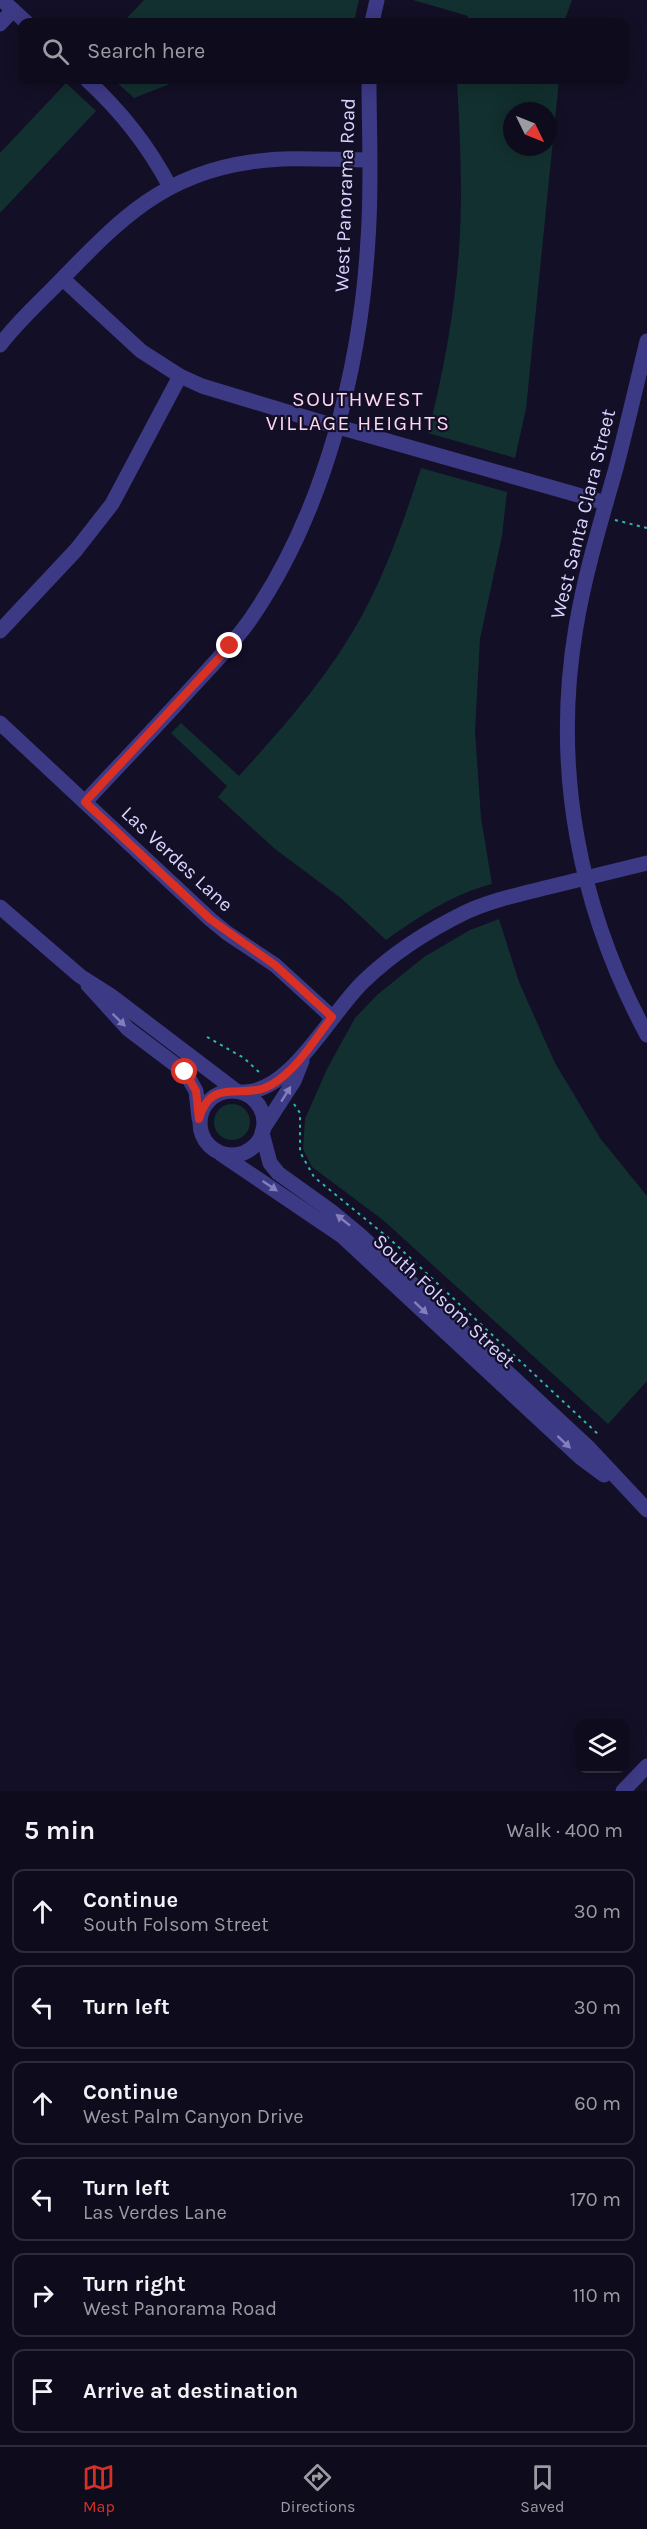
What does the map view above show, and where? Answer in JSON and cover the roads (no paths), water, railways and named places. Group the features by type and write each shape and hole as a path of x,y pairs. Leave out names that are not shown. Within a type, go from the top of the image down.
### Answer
{"street":[{"path":"373,18 377,0"},
{"path":"0,24 8,5 22,18"},
{"path":"91,84 131,124 152,154 170,187"},
{"name":"West Panorama Road","path":"85,802 230,646 251,618 281,569 309,510 336,426 352,360 362,304 369,238 369,84"},
{"path":"0,345 120,221 170,187 197,176 249,162 278,159 369,160"},
{"path":"63,279 122,336 180,376 222,393 604,509"},
{"name":"West Santa Clara Street","path":"647,340 586,573 576,626 568,701 569,772 584,878 608,951 629,1002 647,1035"},
{"path":"0,631 76,550 112,504 180,376"},
{"name":"Las Verdes Lane","path":"0,723 210,919 275,965 332,1017"},
{"path":"199,1119 202,1109 216,1094 252,1092 272,1085 304,1055 332,1017 363,982 400,951 427,933 467,912 510,896 647,862"},
{"path":"0,907 80,976 110,995 258,1103 262,1111 263,1131"},
{"path":"80,976 128,1029 185,1072 196,1091 200,1130 204,1140 221,1154 241,1154 250,1149 294,1081 304,1055"},
{"name":"South Folsom Street","path":"263,1131 268,1157 278,1173 360,1235 589,1448 647,1510"},
{"name":"South Folsom Street","path":"221,1154 342,1236 581,1458 628,1492"},
{"path":"623,1791 647,1766"}],"district":[{"name":"SOUTHWEST VILLAGE HEIGHTS","path":"358,411"}]}
